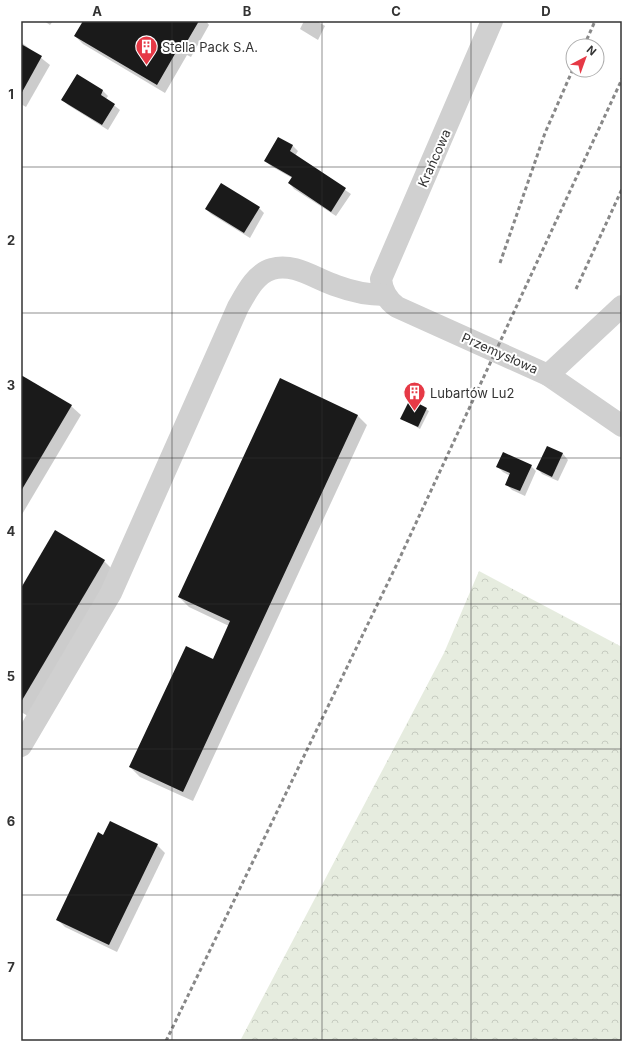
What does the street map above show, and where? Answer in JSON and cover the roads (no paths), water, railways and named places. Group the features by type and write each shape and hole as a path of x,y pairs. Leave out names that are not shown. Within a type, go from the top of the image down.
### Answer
{"street":[{"name":"Krańcowa","path":"385,295 381,279 492,21"},
{"path":"21,746 111,593 238,307 248,290 260,277 272,269 286,268 304,272 336,286 365,295 385,295"},
{"name":"Przemysłowa","path":"385,295 397,307 548,375 622,306"},
{"path":"548,375 622,426"}],"railway":[{"path":"588,38 595,21"},
{"path":"500,263 545,133 569,78"},
{"path":"166,1041 396,566 622,79"},
{"path":"576,289 622,189"}],"place":[{"name":"Stella Pack S.A.","path":"147,66"},
{"name":"Lubartów Lu2","path":"414,412"}]}
